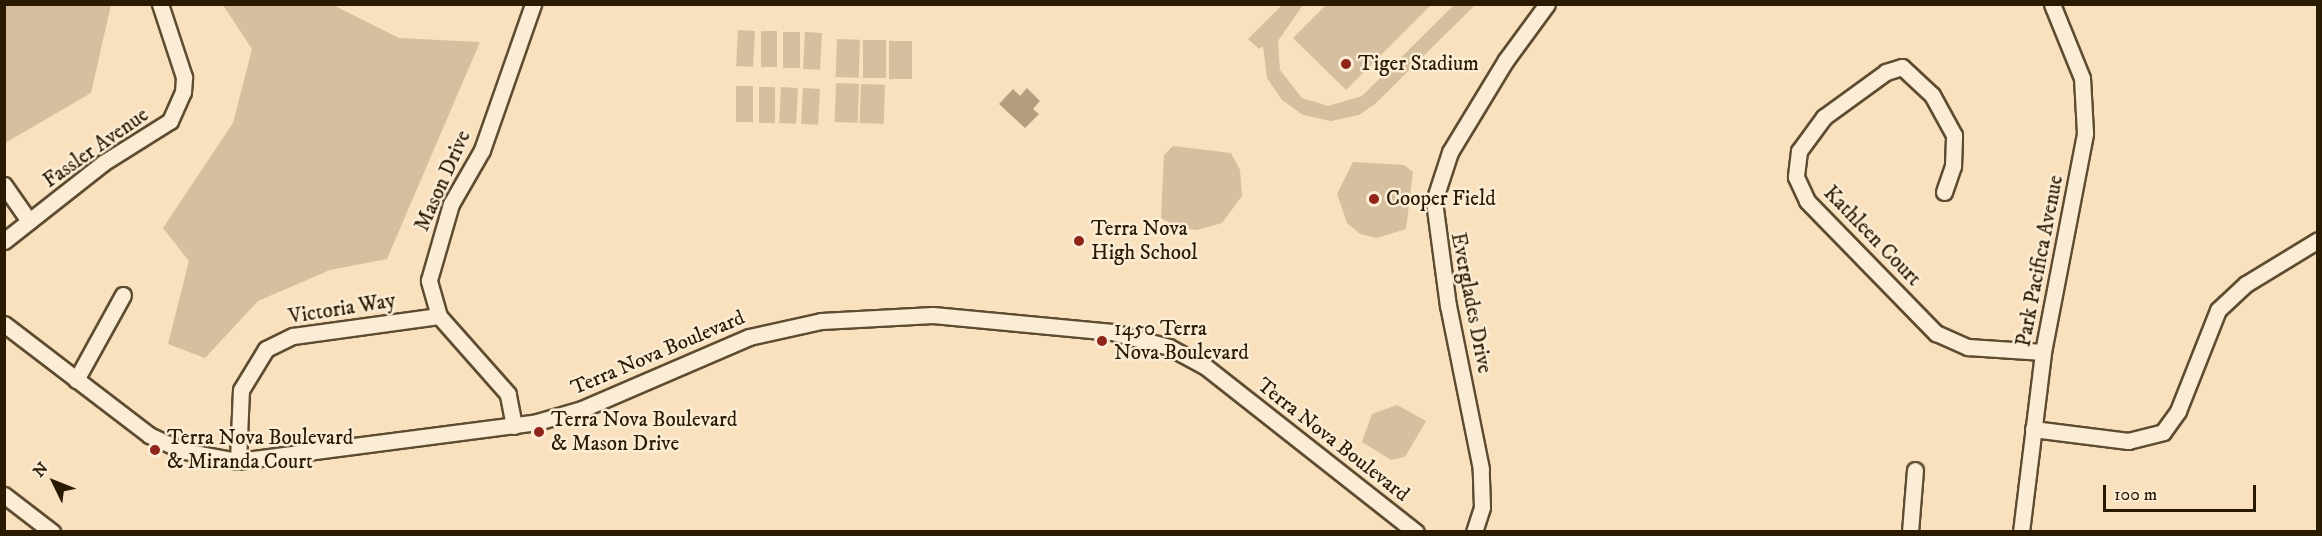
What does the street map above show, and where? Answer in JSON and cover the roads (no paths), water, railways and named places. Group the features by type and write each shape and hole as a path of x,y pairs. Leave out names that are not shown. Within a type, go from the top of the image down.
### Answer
{"street":[{"name":"Fassler Avenue","path":"4,241 103,164 170,121 183,92 184,78 160,4"},
{"name":"Mason Drive","path":"514,426 503,386 439,316 429,280 434,252 457,191 482,150 533,4"},
{"name":"Everglades Drive","path":"1474,531 1482,507 1481,469 1448,306 1434,201 1450,152 1506,60 1547,4"},
{"name":"Park Pacifica Avenue","path":"2021,531 2043,352 2086,116 2077,59 2052,4"},
{"name":"Kathleen Court","path":"1944,192 1953,166 1954,135 1932,95 1902,67 1886,72 1824,117 1799,151 1796,177 1807,201 1936,333 1968,347 2043,352"},
{"path":"4,184 29,221"},
{"path":"2033,429 2128,441 2163,432 2178,411 2218,310 2246,284 2318,240"},
{"path":"76,380 123,295"},
{"name":"Terra Nova Boulevard","path":"4,324 76,380 160,440 201,456 238,461 514,426 582,409 724,345 804,323 933,315 1112,332 1150,340 1197,361 1416,531"},
{"name":"Victoria Way","path":"238,461 241,390 266,349 293,336 439,316"},
{"path":"1910,531 1915,470"},
{"path":"4,495 52,531"}],"place":[{"name":"Tiger Stadium","path":"1346,64"},
{"name":"Cooper Field","path":"1374,199"},
{"name":"Terra Nova High School","path":"1079,241"},
{"name":"1450 Terra Nova Boulevard","path":"1102,341"},
{"name":"Terra Nova Boulevard & Mason Drive","path":"539,432"},
{"name":"Terra Nova Boulevard & Miranda Court","path":"155,450"}]}
